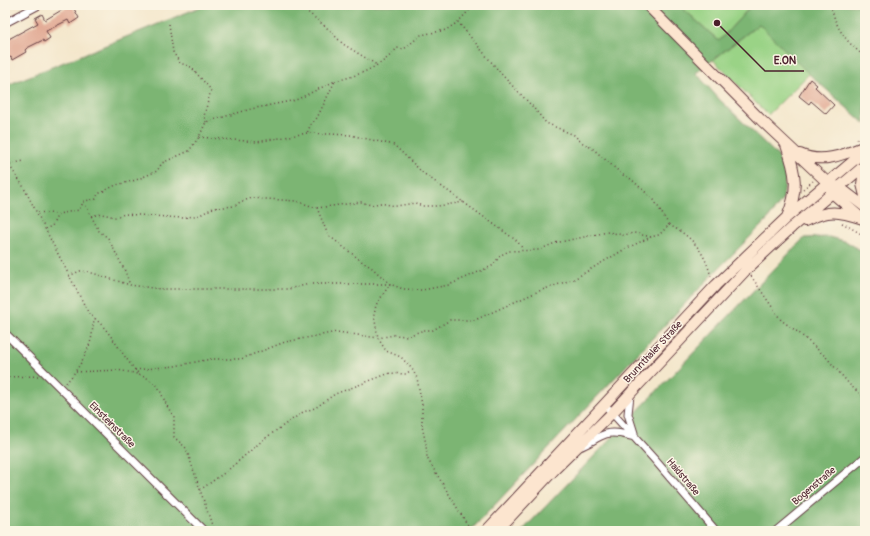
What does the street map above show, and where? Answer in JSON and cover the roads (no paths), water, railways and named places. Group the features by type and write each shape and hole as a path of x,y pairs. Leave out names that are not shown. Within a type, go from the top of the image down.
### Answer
{"main road":[{"path":"647,5 794,151 836,190 864,220"},
{"path":"785,142 793,166 796,183 786,218"},
{"path":"794,151 807,157 824,158 840,155 865,146"},
{"name":"Brunnthaler Straße","path":"486,531 716,285 786,218 865,151"},
{"path":"865,165 862,184 865,196"},
{"name":"Brunnthaler Straße","path":"498,531 613,412 746,270 792,227 865,165"},
{"path":"836,190 865,207"},
{"path":"792,227 827,212 838,212 864,220"}],"street":[{"path":"5,23 39,5"},
{"name":"Einsteinstraße","path":"5,333 204,531"},
{"name":"Haidstraße","path":"631,392 628,414 635,437"},
{"name":"Haidstraße","path":"604,404 613,412 716,531"},
{"path":"578,447 587,445 606,434 618,433 635,437"},
{"name":"Bogenstraße","path":"776,531 865,457"}],"place":[{"name":"E.ON","path":"717,23"}]}
